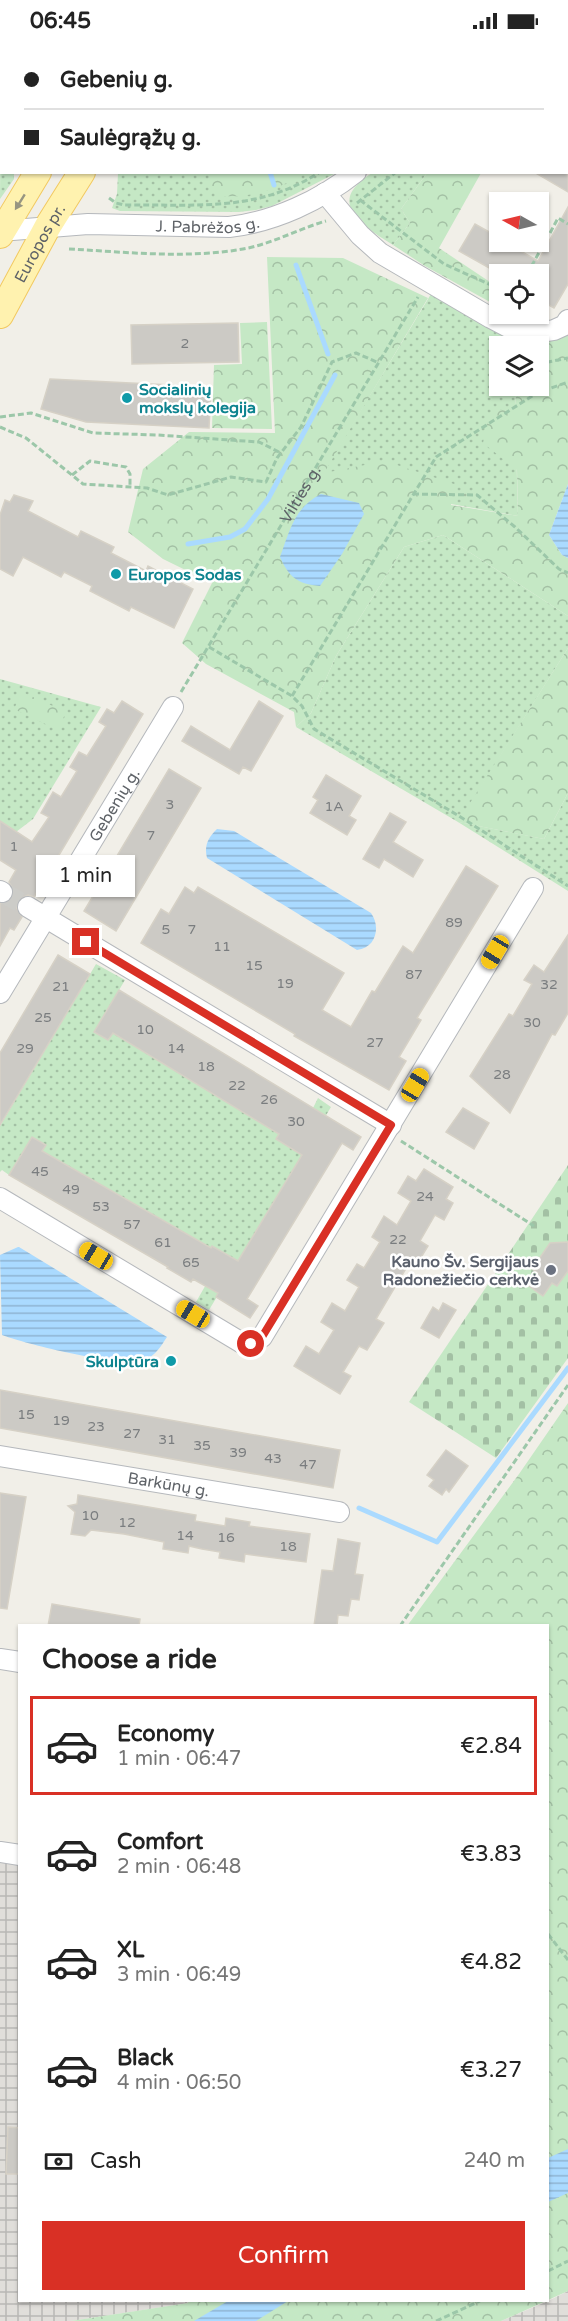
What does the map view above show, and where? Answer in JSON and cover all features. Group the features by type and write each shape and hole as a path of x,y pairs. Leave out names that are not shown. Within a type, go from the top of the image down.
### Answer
{"main road":[{"path":"1,233 37,174"},
{"name":"Europos pr.","path":"0,315 48,226 80,174"}],"street":[{"name":"J. Pabrėžos g.","path":"48,226 88,224 229,227 245,225 292,209 325,193 353,174"},
{"path":"325,193 360,235 380,253 516,331 545,332 565,325 568,320"},
{"path":"1,233 48,226"},
{"name":"Gebenių g.","path":"0,993 173,707"},
{"path":"0,1198 242,1343 251,1344 262,1337 533,888"},
{"path":"28,907 389,1128"},
{"name":"Barkūnų g.","path":"0,1456 339,1512"},
{"path":"0,1659 18,1662"},
{"path":"0,1852 18,1855"}],"path":[{"path":"109,198 124,205 234,204 261,199 287,190 316,174"},
{"path":"360,200 444,264 489,284"},
{"path":"549,235 558,218 568,224"},
{"name":"Vilties g.","path":"173,707 428,280"},
{"path":"0,427 26,438 83,484 147,488 168,495 231,477 266,482 281,453 301,427 332,362 356,353 379,363"},
{"path":"549,362 568,358"},
{"path":"292,696 436,457 537,393 568,382"},
{"path":"0,417 31,413 93,433 259,442 281,453"},
{"path":"72,475 90,461 126,467 130,474 130,487"},
{"path":"413,494 477,495 559,569 568,573"},
{"path":"209,647 292,696 302,706 314,729 459,816 568,886"},
{"path":"389,1128 534,1226"},
{"path":"401,1624 568,1384"},
{"path":"549,1935 568,1960"},
{"path":"549,2270 568,2261"},
{"path":"436,2321 478,2302"}],"shaded area":[{"path":"0,1862 18,1865 18,2302 189,2303 71,2321 0,2321"},
{"path":"568,2291 568,2321 501,2321 549,2302"}],"green space":[{"path":"0,174 14,174 14,179 0,199"},
{"path":"118,174 214,175 206,182 298,177 298,174 334,174 272,206 239,212 120,211 112,208 117,194"},
{"path":"298,174 298,177 260,192 240,196 220,196 205,182 213,175"},
{"path":"371,174 426,174 401,209 410,223 393,245 367,227 353,212 350,203 351,194 362,180"},
{"path":"426,174 480,174 439,248 489,281 489,301 425,266 393,245 410,223 401,209"},
{"path":"267,257 343,258 428,298 324,473 385,461 454,484 451,505 518,516 517,470 483,443 489,414 515,405 516,396 549,396 549,338 568,333 568,484 549,535 562,555 568,558 568,616 443,535 404,547 336,656 311,713 296,727 294,712 206,664 182,643 212,583 163,559 128,532 143,469 189,432 275,433"},
{"path":"431,294 506,336 489,336 489,396 516,396 518,516 451,504 323,473"},
{"path":"267,322 272,429 212,428 214,365 242,364 240,323"},
{"path":"443,535 568,616 568,648 459,822 544,839 568,793 568,891 458,822 296,727 311,713 336,656 404,547"},
{"path":"568,648 568,793 544,839 458,822"},
{"path":"0,679 101,707 33,819 16,832 0,821"},
{"path":"22,692 66,712 58,730 14,709"},
{"path":"96,964 125,980 94,1032 108,1040 113,1033 313,1108 318,1098 331,1107 209,1310 196,1302 224,1253 212,1246 206,1255 203,1244 42,1151 46,1145 32,1137 9,1175 2,1170 0,1172 0,1126"},
{"path":"568,1165 568,1358 496,1458 409,1402"},
{"path":"568,1403 568,2291 549,2300 549,1624 408,1624 519,1474"},
{"path":"544,2302 501,2321 71,2321 188,2303"}],"water":[{"path":"568,484 568,558 562,555 549,535"},
{"path":"321,494 359,503 364,514 342,554 320,586 295,578 287,570 280,557 290,529 299,513"},
{"path":"217,829 234,831 371,913 376,924 372,941 369,945 357,950 207,858 208,842"},
{"path":"19,1247 167,1337 152,1356 133,1362 74,1354 2,1335 0,1255"},
{"path":"568,2149 568,2193 549,2202 549,2158"},
{"path":"226,2302 286,2302 256,2321 194,2321"}],"building":[{"path":"537,174 568,174 568,192"},
{"path":"568,207 568,284 554,308 549,305 549,264 489,264 489,268 459,251 475,224 489,232 489,252 522,252 538,261 543,252 549,252 549,241"},
{"path":"238,323 239,362 132,364 131,325"},
{"name":"Socialinių mokslų kolegija","path":"50,379 211,387 209,428 86,422 41,409"},
{"name":"Europos Sodas","path":"14,495 33,501 28,511 78,537 81,531 114,547 111,553 146,571 148,566 193,589 174,628 131,607 129,611 90,591 92,586 64,572 61,577 23,557 13,576 0,569 0,515 5,500 10,502"},
{"path":"122,701 143,714 34,897 28,895 18,900 16,907 22,917 14,930 10,928 0,946 0,903 8,902 13,897 14,891 9,882 16,870 0,860 0,821 32,842 49,817 41,813 53,792 61,797 77,771 70,767 79,752 87,756 106,726 99,722 107,709 114,713"},
{"path":"259,701 283,716 251,771 243,767 239,774 182,741 191,726 230,750"},
{"path":"169,769 201,788 116,931 84,911"},
{"path":"326,775 361,796 349,816 356,820 347,835 310,813 318,800 313,797"},
{"path":"390,813 406,822 393,842 423,860 413,877 384,859 379,868 363,859"},
{"path":"466,866 498,886 417,1018 421,1020 399,1057 406,1061 389,1090 294,1036 295,1034 141,943 161,909 169,914 185,887 194,893 198,887 344,973 322,1010 351,1027 403,946 413,953"},
{"path":"568,935 568,1013 555,1035 552,1034 510,1113 470,1076 509,1014 513,1016 532,984 524,980 534,965 544,972"},
{"path":"58,955 90,974 0,1125 0,1053"},
{"path":"119,990 361,1137 353,1150 342,1143 247,1299 258,1306 250,1318 216,1297 218,1293 193,1279 191,1282 9,1175 32,1137 46,1145 42,1151 211,1248 212,1246 238,1261 302,1155 276,1139 279,1134 113,1033 108,1040 94,1032"},
{"path":"463,1108 489,1123 474,1149 446,1132"},
{"path":"424,1169 453,1187 446,1199 453,1203 444,1220 435,1215 420,1241 428,1246 417,1264 411,1260 376,1319 384,1323 367,1350 359,1346 343,1372 351,1376 340,1394 294,1366 306,1346 319,1354 334,1330 321,1322 332,1303 345,1311 359,1287 347,1280 357,1264 364,1268 380,1242 372,1237 384,1216 397,1225 411,1201 398,1193 408,1176 416,1181"},
{"name":"Kauno Šv. Sergijaus Radonežiečio cerkvė","path":"568,1242 568,1271 557,1286 552,1283 543,1296 529,1286 538,1273 532,1269 550,1243"},
{"path":"443,1303 456,1310 439,1338 421,1328 433,1307 439,1311"},
{"path":"0,1390 340,1450 333,1488 0,1428"},
{"path":"446,1450 468,1466 449,1492 446,1489 442,1495 429,1486 434,1480 427,1475"},
{"path":"0,1493 26,1497 7,1609 0,1608"},
{"path":"78,1495 196,1515 195,1521 225,1526 226,1518 250,1522 249,1526 310,1534 306,1562 245,1554 244,1562 219,1558 220,1552 189,1546 188,1553 163,1549 164,1542 124,1534 91,1530 85,1536 71,1534 75,1512 68,1506 77,1504"},
{"path":"338,1539 360,1543 355,1574 363,1575 359,1600 351,1599 348,1616 338,1615 337,1624 314,1624 322,1570 333,1571"},
{"path":"52,1604 140,1619 139,1624 48,1624"},
{"path":"8,2127 18,2128 18,2174 6,2174"}],"waterway":[{"path":"271,174 274,185"},
{"path":"296,265 328,354"},
{"path":"188,544 230,537 245,529 268,499 335,375"},
{"path":"359,1508 437,1542 568,1368"}],"tunnel":[{"path":"2,892 28,907"}],"place":[{"name":"Socialinių mokslų kolegija","path":"127,398"},
{"name":"Europos Sodas","path":"116,574"},
{"name":"Kauno Šv. Sergijaus Radonežiečio cerkvė","path":"551,1270"},
{"name":"Skulptūra","path":"171,1361"}],"route":[{"path":"86,942 391,1125 262,1337 251,1344"}]}
